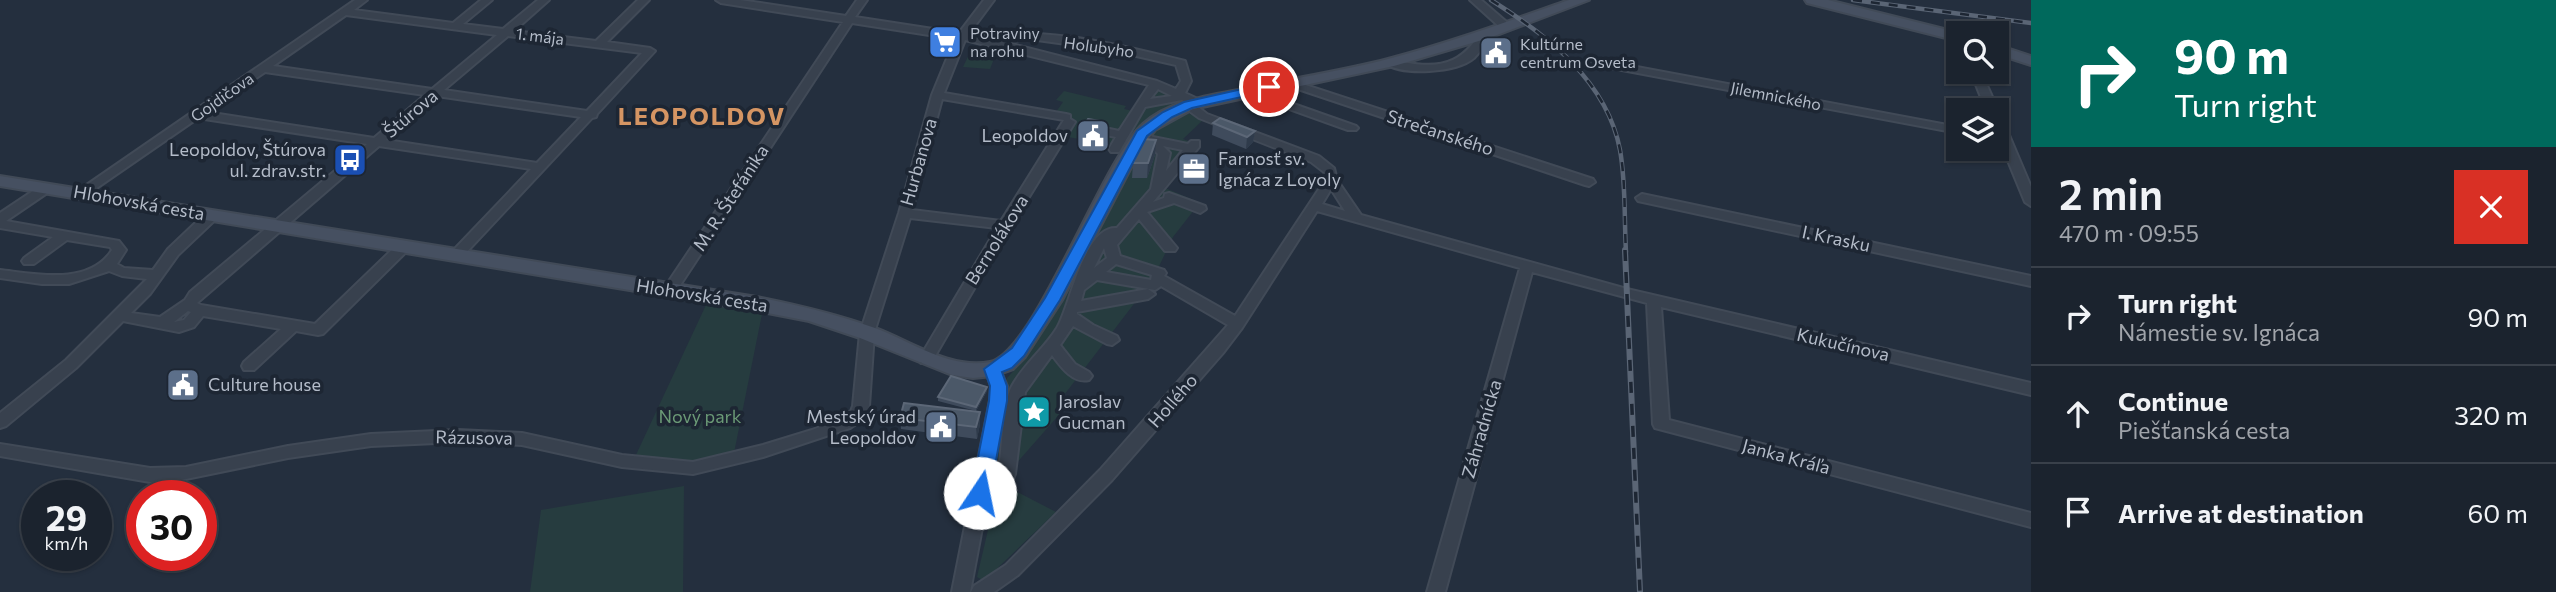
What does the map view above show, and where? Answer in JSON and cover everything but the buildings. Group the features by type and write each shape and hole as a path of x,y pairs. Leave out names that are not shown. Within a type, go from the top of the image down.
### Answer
{"street":[{"name":"Gojdičova","path":"81,193 362,0"},
{"path":"456,26 487,0"},
{"name":"Štúrova","path":"277,226 544,0"},
{"path":"599,44 644,0"},
{"name":"Holubyho","path":"721,0 772,3 849,19 984,40 1143,80 1186,100 1186,81 1181,63 1083,42 1006,37 984,40"},
{"name":"M. R. Štefánika","path":"670,290 862,0"},
{"name":"Hurbanova","path":"867,333 949,64 962,36 989,0"},
{"path":"1475,0 1506,27"},
{"path":"1144,104 1248,91 1389,63 1582,0"},
{"path":"1812,0 1946,34"},
{"name":"1. mája","path":"344,12 650,51 456,255"},
{"path":"2009,53 2031,61"},
{"name":"Jilemnického","path":"1594,62 1946,128"},
{"path":"263,68 592,115"},
{"name":"Strečanského","path":"1290,83 1589,182"},
{"path":"1115,149 1130,133 1134,114 1154,87"},
{"path":"1248,91 1352,128"},
{"name":"Bernolákova","path":"926,359 1068,120 998,103 938,95"},
{"path":"1186,100 1203,116 1315,159 1329,171 1331,180 1358,220"},
{"path":"961,592 998,401 999,386 993,369 1006,364 1018,352 1052,300 1142,134 1186,100"},
{"path":"197,114 542,167"},
{"path":"1105,131 1130,133"},
{"path":"1164,153 1146,136 1160,143 1185,147"},
{"path":"1007,474 1017,391 1065,328 1078,288 1099,271 1104,247 1139,211 1195,144 1164,153"},
{"path":"1155,192 1164,153"},
{"path":"2009,155 2031,202"},
{"name":"Hollého","path":"980,592 1012,570 1106,475 1237,324 1331,180"},
{"name":"Hlohovská cesta","path":"0,181 811,315 867,333 952,368 974,371 993,369"},
{"path":"0,222 46,188"},
{"path":"1155,192 1200,209"},
{"name":"I. Krasku","path":"1642,198 2031,281"},
{"path":"1139,211 1175,200"},
{"path":"1314,206 1527,266"},
{"path":"1139,211 1170,248"},
{"path":"905,213 1005,225"},
{"path":"0,422 71,364 120,316 157,275 173,252 212,215"},
{"path":"0,222 114,244 119,250 109,266 93,275 66,281 0,274"},
{"path":"120,316 163,322 171,327 185,326 197,317 195,295 277,226"},
{"path":"29,261 65,234"},
{"path":"195,307 318,330 403,247"},
{"path":"1099,271 1104,247"},
{"path":"1104,247 1155,282 1237,324"},
{"path":"109,266 122,272 157,275"},
{"name":"Kukučínova","path":"1527,266 1654,300 2031,389"},
{"name":"Záhradnícka","path":"1436,592 1527,266"},
{"path":"1099,271 1155,282"},
{"path":"1070,312 1155,282"},
{"name":"Janka Kráľa","path":"1654,300 1661,424 2031,520"},
{"path":"1070,312 1088,329 1112,340"},
{"path":"249,366 294,326"},
{"name":"Rázusova","path":"0,450 150,475 186,473 288,452 371,440 458,436 522,439 622,461 693,468 817,434 844,424 857,415 861,406 867,333"},
{"path":"1052,345 1070,368 1084,376"}],"green space":[{"path":"973,46 997,51 990,69 963,67"},
{"path":"1151,88 1171,94 1183,103 1183,113 1195,115 1202,121 1183,139 1201,146 1165,188 1196,201 1198,205 1173,237 1153,279 1061,399 1065,408 1007,474 1008,461 994,459 1000,422 1011,423 1013,407 1004,399 1007,378 1024,360 1057,302 1074,284 1087,260 1086,249 1138,150 1068,137 1065,135 1072,121 1069,116 1056,112 1063,102 1056,100 1064,91 1126,106 1124,109 1133,111"},
{"name":"Nový park","path":"706,305 762,314 734,453 681,463 635,457"},
{"path":"1002,484 1056,512 984,581 977,577 995,500"},
{"path":"684,486 683,592 530,592 541,510"}],"railway":[{"path":"1491,0 1533,28 1572,62 1602,102 1613,125 1622,162 1626,252"},
{"path":"1853,0 2031,23"},
{"path":"1625,250 1640,592"}],"place":[{"name":"Potraviny na rohu","path":"945,42"},
{"name":"Kultúrne centrum Osveta","path":"1496,53"},
{"name":"Leopoldov","path":"1093,136"},
{"name":"Leopoldov, Štúrova ul. zdrav.str.","path":"350,160"},
{"name":"Farnosť sv. Ignáca z Loyoly","path":"1194,169"},
{"name":"Culture house","path":"183,385"},
{"name":"Jaroslav Gucman","path":"1034,412"},
{"name":"Mestský úrad Leopoldov","path":"941,427"}],"district":[{"name":"LEOPOLDOV","path":"702,117"}],"route":[{"path":"980,493 998,401 999,386 993,369 1006,364 1018,352 1052,300 1142,134 1168,115 1188,105 1269,87"}]}
